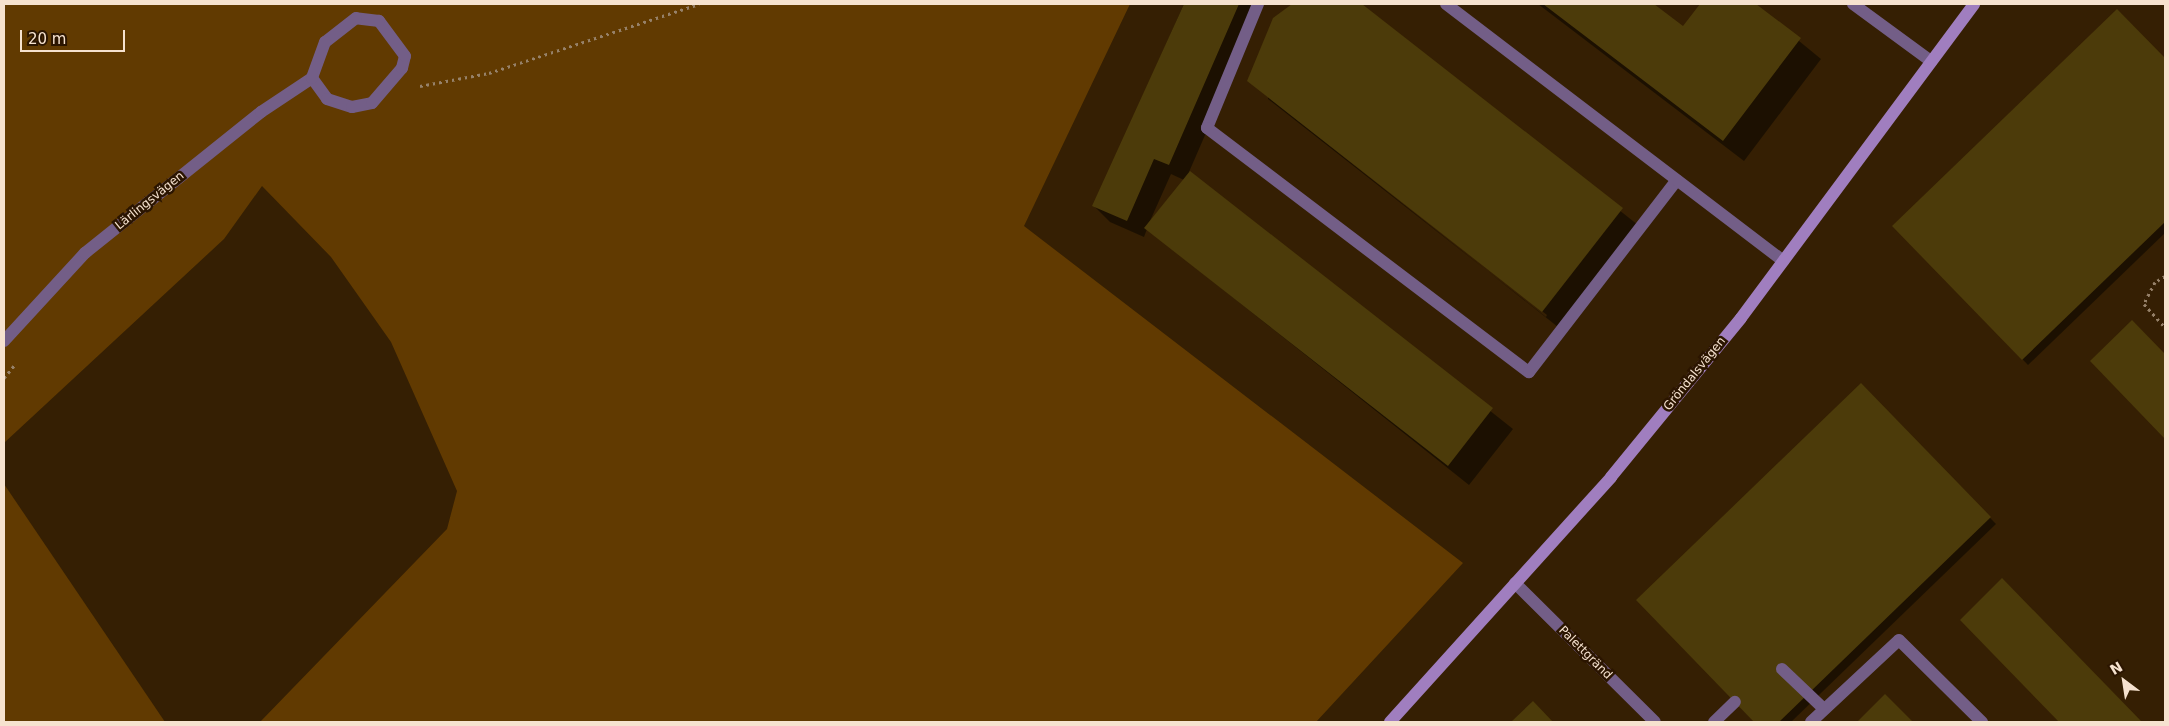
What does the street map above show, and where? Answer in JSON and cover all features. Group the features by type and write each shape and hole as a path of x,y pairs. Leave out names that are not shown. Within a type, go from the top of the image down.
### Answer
{"street":[{"path":"1258,4 1251,12 1207,128 1529,372 1677,180"},
{"path":"1446,4 1783,261"},
{"path":"1853,4 1931,61"},
{"name":"Gröndalsvägen","path":"1390,722 1611,477 1783,261 1974,4"},
{"path":"356,18 380,21 405,56 402,68 372,103 352,107 327,99 312,78 325,42 356,18"},
{"name":"Lärlingsvägen","path":"4,342 86,253 261,112 312,78"},
{"name":"Palettgränd","path":"1515,583 1655,722"},
{"path":"1811,722 1899,640 1982,722"},
{"path":"1782,669 1824,709"},
{"path":"1714,722 1735,702"}],"path":[{"path":"414,87 489,73 699,4"},
{"path":"2165,276 2155,282 2144,304 2165,327"},
{"path":"4,378 22,356"}],"shaded area":[{"path":"4,4 1130,4 1024,226 1463,563 1316,722 260,722 447,529 457,491 391,342 331,257 262,186 224,239 4,443"},
{"path":"4,484 165,722 4,722"}],"building":[{"path":"1184,4 1239,4 1169,165 1154,159 1127,221 1092,206"},
{"path":"1292,4 1362,4 1623,208 1542,312 1247,81 1273,18"},
{"path":"1543,4 1654,4 1683,26 1700,4 1756,4 1801,38 1723,141"},
{"path":"2117,9 2165,58 2165,222 2022,360 1892,226"},
{"path":"1190,171 1493,408 1448,466 1144,228"},
{"path":"2132,320 2165,354 2165,439 2090,361"},
{"path":"1861,383 1991,517 1779,722 1754,722 1636,600"},
{"path":"2002,578 2142,722 2059,722 1960,620"},
{"path":"1885,694 1913,722 1857,722"},
{"path":"1533,701 1553,722 1511,722"}]}
